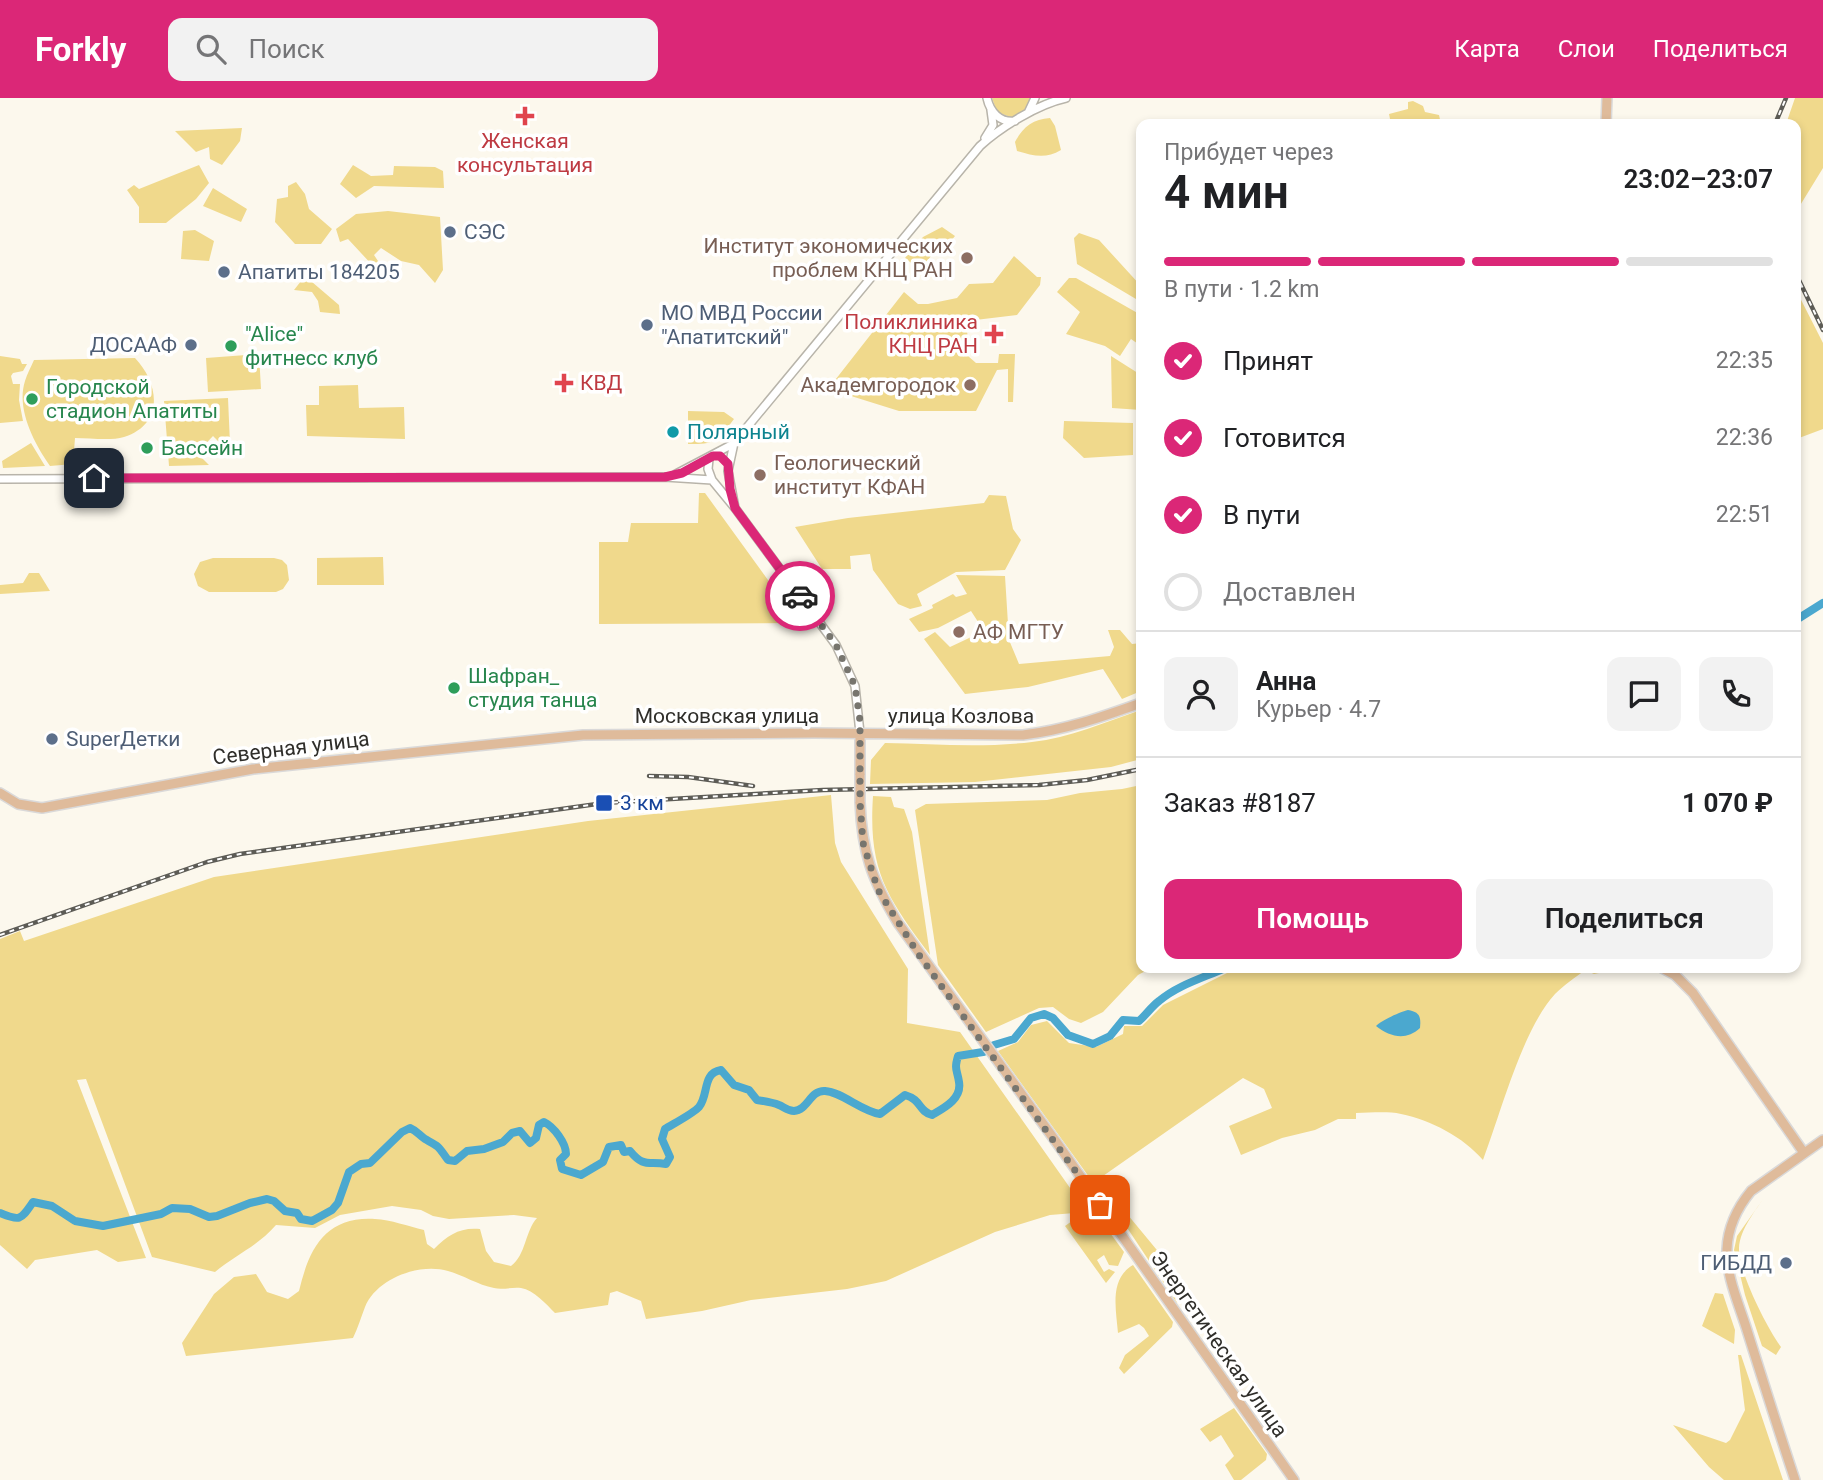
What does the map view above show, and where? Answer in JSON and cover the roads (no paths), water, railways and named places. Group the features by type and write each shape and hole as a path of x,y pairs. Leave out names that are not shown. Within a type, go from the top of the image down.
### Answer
{"main road":[{"path":"1606,98 1606,119"},
{"name":"улица Козлова","path":"860,733 1023,735 1054,731 1136,705"},
{"name":"Московская улица","path":"593,734 860,733"},
{"name":"Энергетическая улица","path":"860,733 863,843 878,890 898,923 1294,1480"},
{"name":"Северная улица","path":"0,793 18,804 42,808 240,771 593,734"},
{"path":"1671,973 1693,993 1804,1153"},
{"path":"1796,1480 1730,1276 1727,1251 1730,1227 1742,1202 1761,1183 1823,1140"}],"street":[{"path":"987,103 1006,121 1022,118 1032,109 1035,98"},
{"path":"980,146 998,131 1051,102 1066,98"},
{"path":"665,477 682,473 734,443 980,146 993,125 987,103"},
{"path":"0,479 665,477 712,480 725,478 734,443"},
{"path":"711,457 720,456 728,468 735,508"},
{"path":"711,457 708,469 712,480 836,645 855,686 860,733"}],"water":[{"path":"1408,1010 1415,1012 1420,1018 1420,1028 1409,1035 1387,1033 1376,1026 1391,1016"}],"waterway":[{"path":"1801,617 1823,603"},
{"path":"994,1045 1014,1039 1031,1018 1044,1014 1053,1018 1068,1035 1093,1044 1110,1036 1123,1020 1139,1021 1166,995 1213,973"},
{"path":"0,1213 17,1218 26,1212 33,1202 52,1206 75,1221 103,1226 161,1214 172,1208 190,1209 209,1217 217,1216 267,1199 274,1201 285,1211 297,1213 301,1219 312,1221 332,1210 338,1203 349,1172 361,1164 370,1163 402,1132 410,1128 438,1147 448,1160 455,1161 467,1151 484,1149 503,1142 512,1133 520,1131 530,1143 536,1138 539,1125 544,1122 555,1131 564,1145 566,1154 560,1160 562,1169 581,1175 603,1162 609,1147 621,1145 624,1152 630,1151 643,1162 666,1164 670,1157 662,1139 665,1129 699,1107 708,1080 715,1072 721,1070 734,1085 749,1090 757,1100 774,1103 792,1111 799,1110 816,1094 825,1091 880,1114 905,1095 932,1115 951,1102 958,1093 958,1056 983,1052"}],"railway":[{"path":"1777,119 1786,98"},
{"path":"1801,284 1823,330"},
{"path":"0,935 207,862 240,854 604,803 823,790 1039,785 1087,780 1136,770"},
{"path":"649,776 688,777 753,786"}],"place":[{"name":"Женская консультация","path":"525,116"},
{"name":"СЭС","path":"450,232"},
{"name":"Институт экономических проблем КНЦ РАН","path":"967,258"},
{"name":"Апатиты 184205","path":"224,272"},
{"name":"МО МВД России \"Апатитский\"","path":"647,325"},
{"name":"Поликлиника КНЦ РАН","path":"994,334"},
{"name":"ДОСААФ","path":"191,345"},
{"name":"\"Alice\" фитнесс клуб","path":"231,346"},
{"name":"КВД","path":"564,383"},
{"name":"Академгородок","path":"970,385"},
{"name":"Городской стадион Апатиты","path":"32,399"},
{"name":"Полярный","path":"673,432"},
{"name":"Бассейн","path":"147,448"},
{"name":"Геологический институт КФАН","path":"760,475"},
{"name":"АФ МГТУ","path":"959,632"},
{"name":"Шафран_ студия танца","path":"454,688"},
{"name":"SuperДетки","path":"52,739"},
{"name":"3 км","path":"604,803"},
{"name":"ГИБДД","path":"1786,1263"}]}
